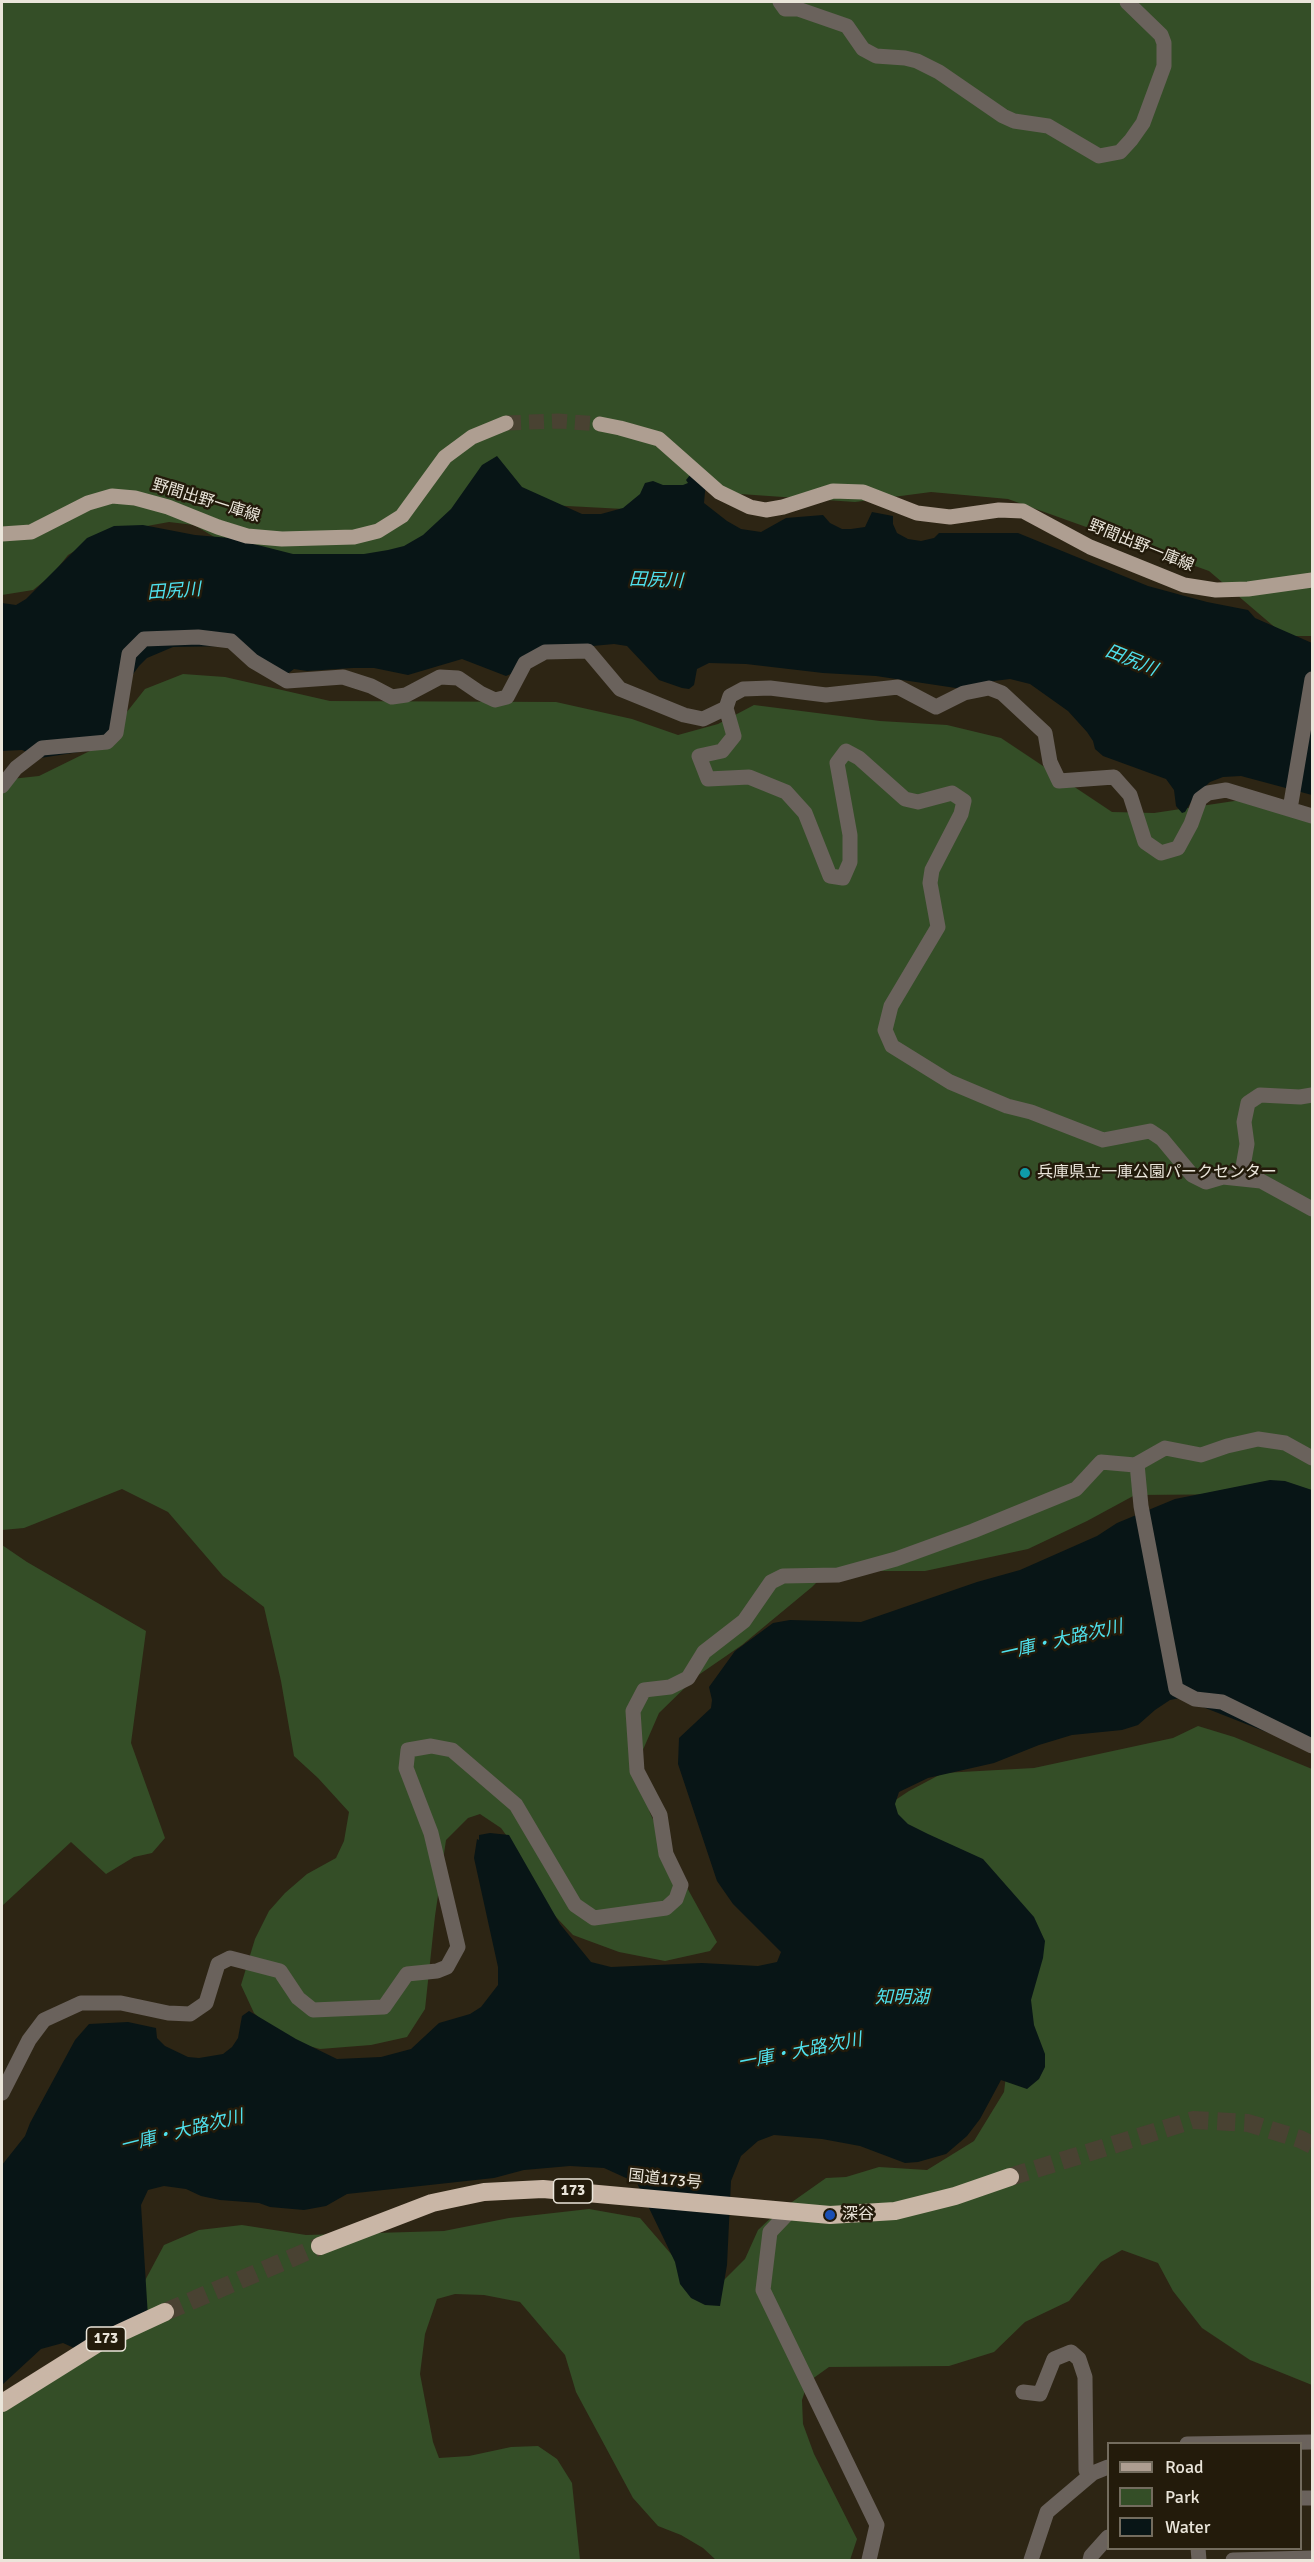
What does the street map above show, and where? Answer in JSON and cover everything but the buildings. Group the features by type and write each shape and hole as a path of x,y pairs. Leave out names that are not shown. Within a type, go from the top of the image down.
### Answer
{"highway":[{"name":"国道173号","path":"320,2246 432,2203 484,2192 543,2188 830,2215 895,2211 955,2196 1010,2177"},
{"name":"173","path":"2,2403 98,2343 165,2312"}],"main road":[{"name":"野間出野一庫線","path":"2,534 31,532 88,503 112,496 135,498 168,507 248,536 282,539 354,537 378,531 402,516 446,457 472,437 506,423"},
{"name":"野間出野一庫線","path":"600,424 659,439 719,492 735,501 766,510 799,503 834,491 863,492 917,513 950,517 999,510 1023,511 1090,547 1184,585 1216,590 1248,589 1312,580"}],"street":[{"path":"780,2 785,9 796,5 847,26 863,49 876,56 917,61 939,72 1002,117 1048,126 1099,156 1120,152 1131,140 1143,123 1164,66 1164,43 1161,35 1127,2"},
{"path":"2,786 16,768 42,748 107,742 116,733 129,654 144,639 198,638 231,641 253,661 286,681 342,677 370,686 392,697 406,695 440,677 458,678 495,700 507,697 525,663 545,652 588,651 620,688 684,715 703,718 726,708"},
{"path":"1291,802 1312,679"},
{"path":"1312,816 1291,802 1226,790 1208,792 1200,799 1191,824 1178,848 1161,853 1145,842 1130,795 1114,777 1059,781 1050,762 1045,733 1002,693 989,688 964,693 936,707 898,687 826,695 770,688 743,688 730,696 726,708 734,736 722,751 699,756 708,779 748,777 786,792 805,813 830,876 843,878 850,862 850,835 837,763 846,751 859,758 905,799 918,802 952,793 964,801 961,814 932,870 930,883 938,927 891,1006 885,1030 892,1046 950,1082 1103,1140 1150,1131 1162,1139 1192,1175 1206,1182 1223,1177 1261,1181 1312,1209"},
{"path":"1241,1178 1247,1144 1244,1122 1248,1102 1260,1095 1300,1097 1312,1095"},
{"path":"2,2093 29,2040 44,2020 81,2003 121,2003 168,2013 190,2014 206,2003 218,1964 230,1958 280,1971 298,1998 313,2010 384,2007 407,1974 437,1971 447,1967 458,1947 432,1833 406,1768 408,1750 431,1746 452,1750 516,1805 575,1905 594,1918 666,1908 676,1899 681,1885 666,1854 660,1815 637,1772 633,1711 644,1690 670,1687 688,1678 704,1652 744,1621 771,1582 783,1576 838,1575 896,1559 1076,1489 1101,1462 1137,1464 1166,1448 1201,1455 1258,1439 1285,1443 1312,1458"},
{"path":"1137,1464 1141,1506 1176,1689 1195,1699 1222,1702 1312,1746"},
{"path":"789,2212 770,2232 763,2290 877,2525 869,2560"},
{"path":"1023,2392 1040,2394 1054,2359 1071,2352 1079,2359 1084,2378 1086,2470 1093,2474"},
{"path":"1031,2560 1047,2512 1093,2474 1107,2467"},
{"path":"1090,2560 1107,2538"},
{"path":"1233,2560 1312,2558"}],"green space":[{"path":"2,2 1312,2 1312,636 1285,636 1209,571 1008,499 931,492 855,502 740,494 706,482 624,509 491,502 394,553 309,563 221,541 194,525 169,522 103,534 68,555 52,575 33,590 2,595"},
{"path":"183,674 225,677 330,701 556,702 632,719 678,735 718,724 754,705 880,721 947,725 1001,738 1112,812 1154,813 1241,800 1312,810 1312,1509 1260,1494 1135,1495 1028,1549 925,1571 828,1571 742,1645 697,1676 659,1713 642,1752 640,1775 650,1813 674,1864 717,1942 710,1951 665,1961 619,1952 573,1935 540,1900 519,1853 501,1828 480,1814 468,1818 446,1840 425,2009 407,2037 371,2045 320,2049 282,2039 254,2013 241,1985 255,1939 269,1911 307,1874 336,1858 344,1841 349,1812 294,1756 281,1681 264,1607 223,1576 168,1512 122,1489 24,1528 2,1530 2,780 39,776 100,746 145,689"},
{"path":"2,1545 146,1631 131,1743 165,1838 152,1853 134,1857 106,1874 71,1842 2,1906"},
{"path":"1198,1726 1234,1737 1312,1769 1312,2385 1250,2360 1202,2328 1173,2291 1158,2263 1122,2250 1101,2262 1069,2301 1025,2322 994,2352 949,2366 829,2367 808,2382 802,2400 803,2424 814,2454 857,2539 850,2560 716,2560 703,2548 681,2535 658,2526 633,2498 576,2392 565,2355 520,2302 484,2295 455,2294 437,2299 425,2334 420,2374 433,2442 439,2458 469,2456 511,2447 538,2446 557,2459 572,2483 580,2560 2,2560 2,2408 86,2355 109,2348 164,2245 199,2230 242,2225 306,2235 444,2231 509,2218 589,2209 640,2218 690,2276 723,2281 745,2259 758,2230 775,2214 826,2178 846,2177 879,2167 927,2170 974,2141 1004,2092 1011,2035 879,1811 909,1791 943,1773 1034,1768 1173,1738"}],"water":[{"name":"田尻川","path":"497,456 522,487 582,514 601,514 623,508 640,494 645,483 653,481 663,485 683,485 688,483 686,480 690,475 706,481 704,503 741,529 761,532 786,518 823,515 830,523 842,529 851,529 865,527 872,512 893,516 893,524 897,533 908,539 921,541 934,538 939,533 1018,533 1148,586 1248,610 1255,618 1312,643 1312,795 1241,776 1223,777 1210,782 1194,797 1182,813 1176,806 1174,790 1166,779 1103,756 1095,749 1087,732 1068,711 1030,684 1010,679 994,681 969,690 876,676 823,673 746,664 709,663 697,669 694,685 689,689 659,680 627,646 614,644 571,648 506,676 462,659 408,675 374,668 307,671 294,669 282,678 232,646 173,647 147,658 139,666 131,677 123,725 86,751 40,758 22,750 2,751 2,603 16,605 26,599 87,538 114,526 143,525 195,535 230,538 293,554 364,554 388,550 404,546 423,535 451,509 482,465"},
{"name":"知明湖","path":"1270,1480 1285,1481 1312,1490 1312,1750 1180,1698 1170,1700 1138,1725 1122,1730 1072,1735 994,1763 928,1778 899,1792 895,1804 898,1814 908,1824 983,1859 1034,1917 1045,1941 1043,1958 1031,2000 1034,2025 1045,2054 1045,2067 1039,2079 1027,2089 1001,2080 980,2119 967,2136 946,2154 918,2162 905,2163 860,2146 822,2139 774,2135 758,2141 741,2156 731,2181 727,2265 720,2306 705,2305 691,2298 680,2284 675,2262 637,2183 604,2168 570,2166 524,2170 494,2178 347,2194 326,2206 304,2210 220,2200 201,2196 186,2189 164,2186 148,2190 141,2205 148,2317 85,2353 63,2343 41,2349 2,2385 2,2165 25,2136 75,2040 89,2024 128,2022 156,2028 157,2038 165,2046 188,2057 199,2058 223,2054 232,2047 238,2038 242,2016 249,2011 296,2039 337,2059 381,2057 411,2049 439,2023 470,2014 481,2007 498,1985 498,1967 474,1858 479,1835 490,1833 509,1835 560,1924 591,1962 611,1967 702,1963 758,1966 777,1962 781,1952 733,1904 717,1881 678,1764 679,1738 711,1708 709,1687 735,1651 773,1623 790,1620 861,1622 977,1582 1020,1570 1097,1536 1117,1523 1175,1499"}],"tunnel":[{"path":"506,423 558,421 600,424"},
{"path":"1010,2177 1193,2120 1248,2123 1312,2145"},
{"path":"165,2312 320,2246"}],"place":[{"name":"兵庫県立一庫公園パークセンター","path":"1025,1173"},
{"name":"深谷","path":"830,2215"}],"water label":[{"name":"一庫・大路次川","path":"1061,1641"},
{"name":"一庫・大路次川","path":"800,2052"},
{"name":"一庫・大路次川","path":"182,2132"}]}
